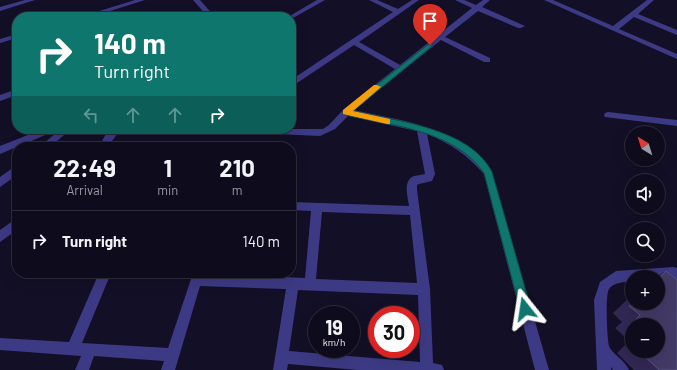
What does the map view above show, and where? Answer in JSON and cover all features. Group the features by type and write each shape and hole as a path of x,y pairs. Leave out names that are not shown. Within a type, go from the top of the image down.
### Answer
{"street":[{"path":"0,9 32,0"},
{"path":"100,12 142,0"},
{"path":"296,14 322,0"},
{"path":"372,0 398,12"},
{"path":"296,81 416,0"},
{"path":"458,0 521,26"},
{"path":"296,132 320,133 326,131 346,112 487,0"},
{"path":"547,0 677,57"},
{"path":"637,0 649,2"},
{"path":"200,1 208,12"},
{"path":"614,30 649,2"},
{"path":"633,14 677,33"},
{"path":"0,41 12,37"},
{"path":"440,37 487,60"},
{"path":"353,42 401,68"},
{"path":"0,98 12,94"},
{"path":"346,112 421,129 447,138 465,148 479,159 488,172 542,370"},
{"path":"608,115 677,124"},
{"path":"293,284 281,364 432,370 416,211 412,190 412,184 416,180 429,178 430,174 421,129"},
{"path":"20,142 40,134"},
{"path":"50,142 61,134"},
{"path":"0,150 12,145"},
{"path":"0,182 12,173"},
{"path":"296,206 416,211"},
{"path":"310,284 317,207"},
{"path":"0,237 12,227"},
{"path":"604,370 600,300 604,286 616,277 677,274"},
{"path":"73,349 103,278"},
{"path":"168,370 197,278"},
{"path":"222,278 293,284 424,289"},
{"path":"0,344 173,355"},
{"path":"602,348 622,370"},
{"path":"82,370 90,350"}],"building":[{"path":"666,271 677,280 677,370 659,370 646,358 665,358 665,318 637,318 640,315 634,310 665,310"}],"slow traffic":[{"path":"377,87 346,112 387,121"}],"route":[{"path":"430,45 346,112 421,129 447,138 465,148 479,159 488,172 525,309"}]}
